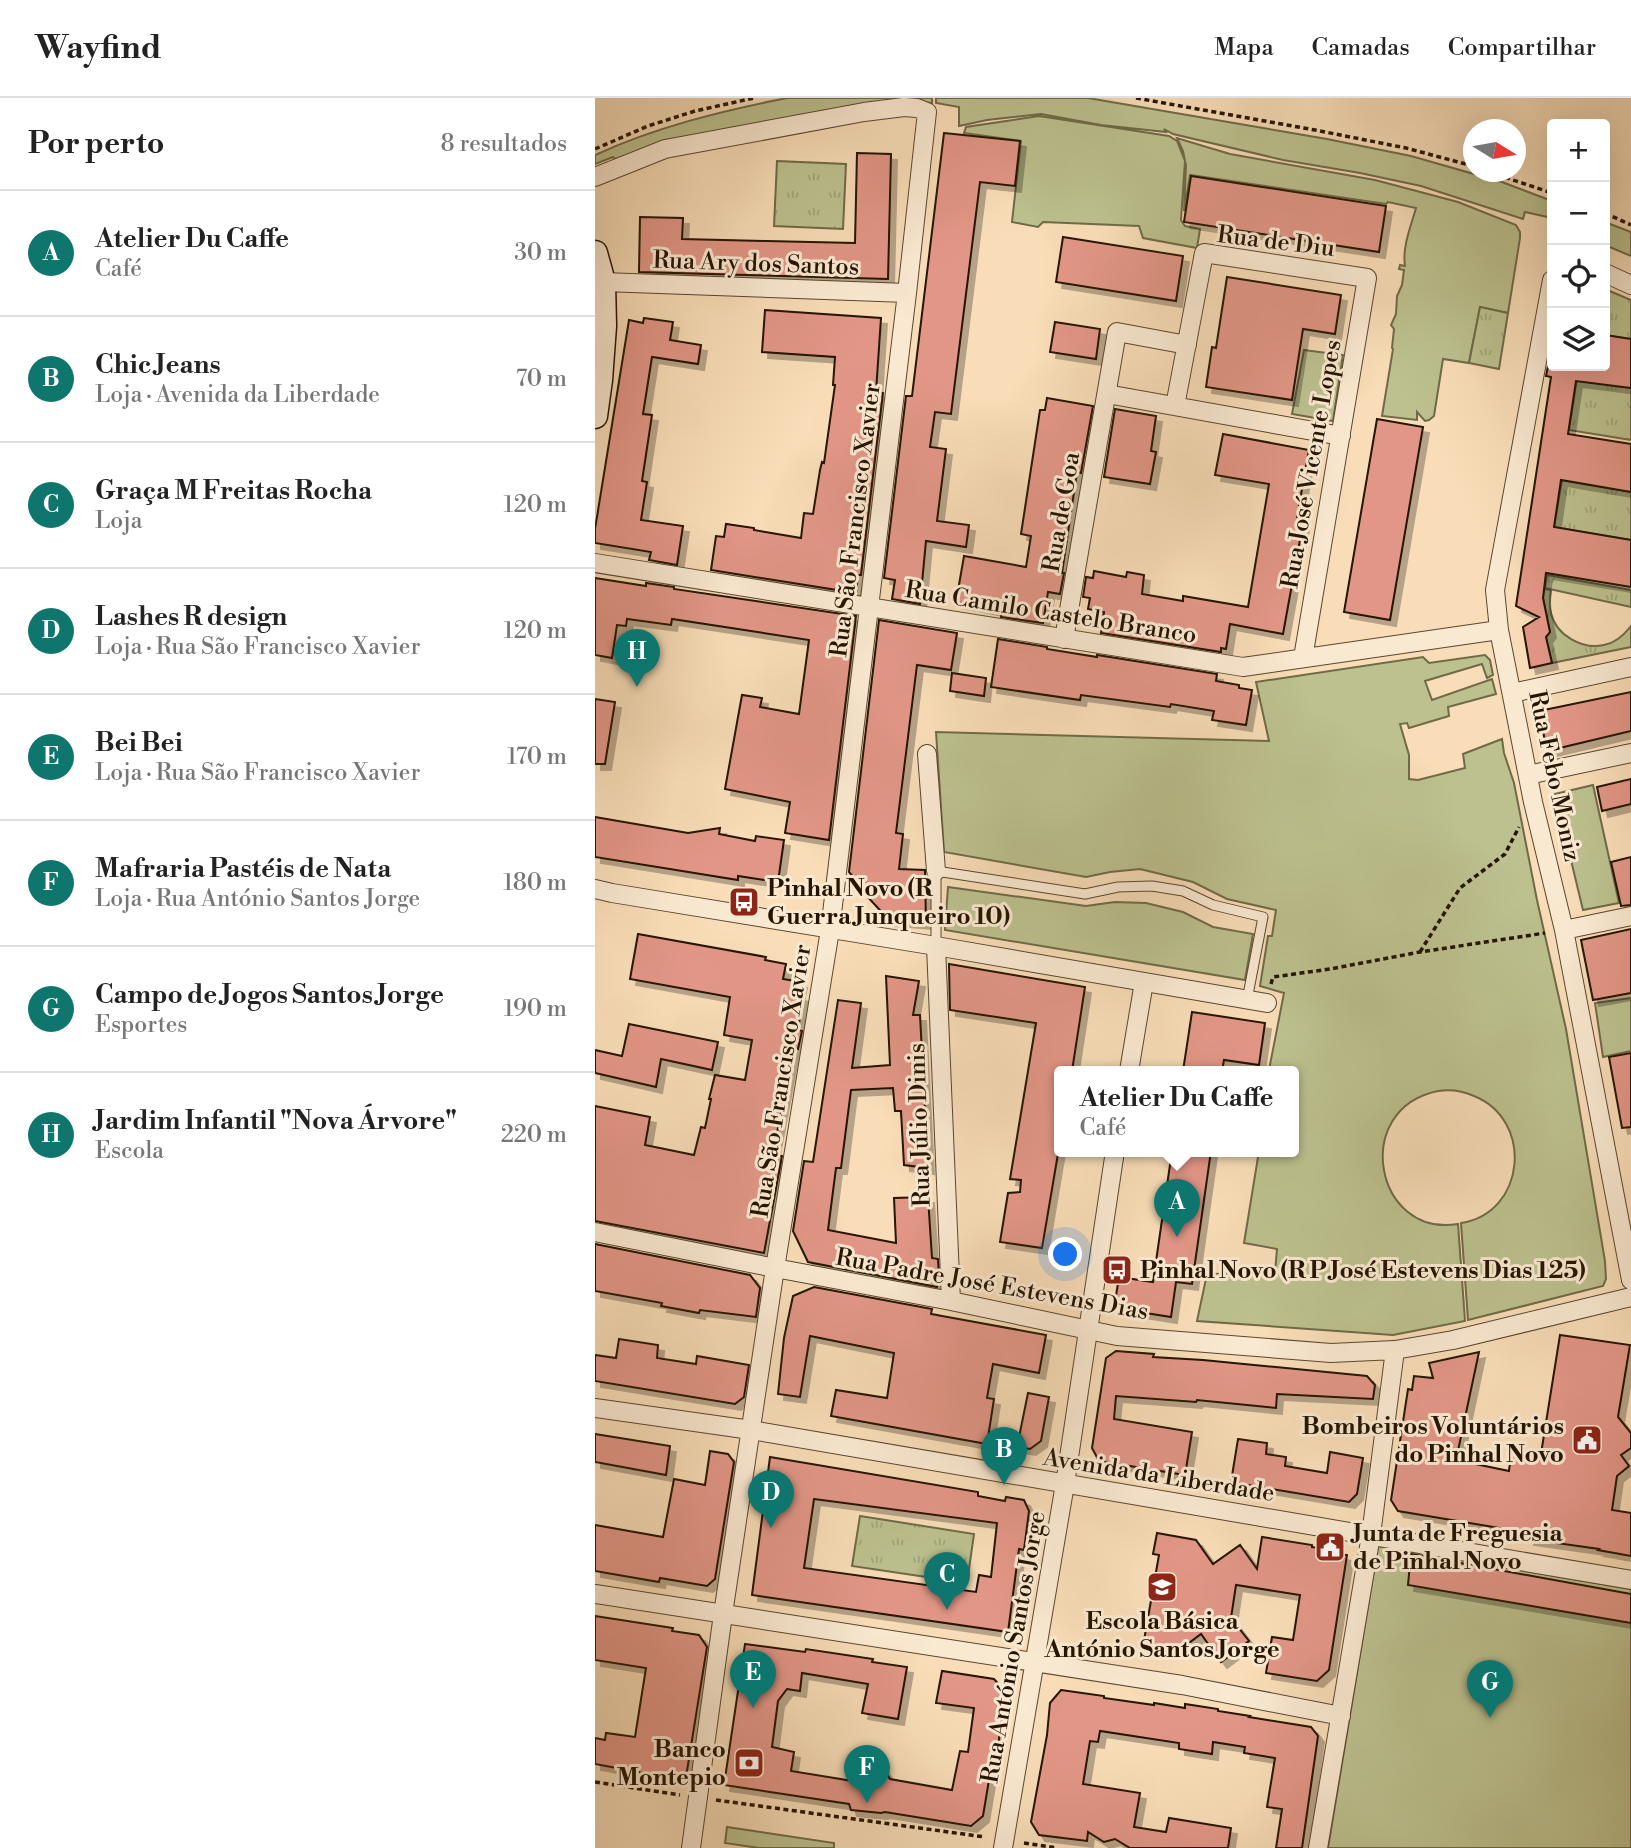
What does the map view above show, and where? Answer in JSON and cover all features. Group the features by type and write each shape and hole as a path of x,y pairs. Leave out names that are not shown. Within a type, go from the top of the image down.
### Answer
{"main road":[{"path":"595,253 603,282 604,326 595,416"}],"street":[{"name":"Rua São Francisco Xavier","path":"595,177 666,149 864,111 904,107 927,112 830,930 775,1268 691,1848"},
{"name":"Rua de Diu","path":"1175,406 1205,253 1367,278"},
{"path":"1610,275 1631,285"},
{"name":"Rua José Vicente Lopes","path":"1303,658 1367,278"},
{"name":"Rua Ary dos Santos","path":"603,282 907,293"},
{"name":"Rua Febo Moniz","path":"1547,308 1495,590 1499,630 1533,802 1565,930 1631,1280"},
{"name":"Rua de Goa","path":"1065,639 1117,332 1187,345"},
{"path":"1107,394 1341,436"},
{"name":"Rua Camilo Castelo Branco","path":"595,563 1243,667 1499,630"},
{"path":"1512,693 1631,667"},
{"path":"1528,775 1631,753"},
{"path":"927,754 936,871"},
{"path":"601,894 936,946 1267,1003"},
{"path":"1565,930 1631,916"},
{"name":"Rua Júlio Dinis","path":"936,946 951,1301"},
{"path":"1130,1066 1144,982"},
{"name":"Rua António Santos Jorge","path":"1004,1844 1065,1484 1114,1157"},
{"name":"Rua Padre José Estevens Dias","path":"595,1232 1117,1336 1331,1353 1395,1350 1453,1340 1631,1297"},
{"path":"1318,1848 1371,1535 1395,1350"},
{"name":"Avenida da Liberdade","path":"595,1408 751,1430 1631,1580"},
{"path":"595,1594 1182,1685 1341,1716"}],"lane":[{"path":"936,946 936,871 1085,894 1118,887 1152,886 1183,891 1213,905 1263,917 1247,1000"}],"path":[{"path":"595,149 648,126 695,111 754,98"},
{"path":"1136,98 1393,145 1463,163"},
{"path":"1519,182 1547,191"},
{"path":"1610,215 1631,225"},
{"path":"1420,952 1460,888 1505,853 1533,802"},
{"path":"1267,1003 1273,977 1565,930"},
{"path":"595,1782 1004,1844 1057,1848"}],"green space":[{"path":"787,98 932,98 932,103 914,102 667,144 595,164 595,155 641,136 713,114"},
{"path":"936,98 1088,98 1327,139 1411,156 1463,171 1463,182 1502,182 1547,199 1547,217 1525,212 1523,219 1421,186 1283,160 1173,134 1164,129 1166,132 1101,125 1041,114 959,126 959,107 936,103"},
{"path":"1039,116 1169,136 1177,141 1185,161 1181,220 1185,226 1200,229 1197,248 1143,238 1139,226 1043,222 1038,227 1012,222 1021,141 964,133 966,127"},
{"path":"1177,138 1230,154 1375,180 1458,202 1516,225 1520,238 1508,313 1480,307 1469,363 1443,359 1434,416 1425,421 1417,412 1417,420 1382,416 1393,349 1394,329 1391,325 1396,314 1397,296 1404,270 1399,269 1400,265 1405,266 1406,244 1416,208 1190,175 1184,211 1186,165"},
{"path":"777,161 846,164 843,229 774,226"},
{"path":"1610,224 1631,232 1631,256 1610,247"},
{"path":"1610,291 1631,300 1631,339 1610,336"},
{"path":"1480,307 1508,313 1499,369 1469,363"},
{"path":"1304,350 1343,355 1333,421 1292,414"},
{"path":"1577,378 1581,381 1631,388 1631,440 1569,430"},
{"path":"1562,480 1631,492 1631,540 1554,527"},
{"path":"1547,575 1631,590 1631,607 1545,588"},
{"path":"1544,589 1551,590 1550,607 1554,621 1571,639 1587,645 1604,645 1619,638 1631,626 1631,647 1552,663 1546,637 1550,632 1543,598"},
{"path":"1485,655 1490,660 1493,675 1487,678 1482,664 1425,681 1432,700 1492,679 1496,694 1448,707 1449,716 1409,728 1407,723 1400,724 1409,755 1409,779 1418,780 1465,768 1463,754 1502,739 1514,783 1566,1029 1606,1279 1603,1286 1468,1320 1461,1223 1483,1216 1499,1202 1509,1185 1514,1165 1513,1144 1506,1125 1493,1108 1470,1094 1443,1090 1410,1102 1392,1121 1384,1145 1384,1170 1392,1193 1407,1212 1430,1223 1458,1224 1465,1321 1393,1335 1197,1321 1207,1274 1275,1273 1277,1249 1244,1243 1258,1157 1299,1157 1299,1066 1270,1066 1284,993 1260,986 1268,936 1272,936 1276,910 1227,899 1193,882 1140,869 1086,877 944,852 936,732 1269,741 1256,682 1423,657 1429,663"},
{"path":"1593,785 1619,903 1583,910 1555,794"},
{"path":"948,887 1086,906 1115,902 1146,903 1183,912 1213,927 1253,934 1245,980 945,930"},
{"path":"1631,998 1631,1051 1603,1057 1595,1003"},
{"path":"860,1516 974,1534 967,1583 852,1566"},
{"path":"1378,1546 1631,1589 1631,1848 1328,1848"},
{"path":"727,1827 834,1843 834,1848 759,1848 725,1843"}],"building":[{"path":"944,133 1020,141 1015,186 980,182 951,414 935,412 930,447 946,449 937,521 969,525 966,547 926,541 920,604 892,599 895,580 884,578 906,396 912,396"},
{"path":"857,153 891,154 888,279 639,272 640,217 683,218 682,239 855,243"},
{"path":"1191,176 1386,206 1379,252 1184,222"},
{"path":"1063,237 1183,256 1176,301 1056,282"},
{"path":"1227,277 1341,295 1335,334 1303,329 1292,400 1206,387 1212,347 1216,348"},
{"path":"765,310 881,318 876,392 883,393 861,575 858,575 856,593 711,570 716,536 724,537 726,524 801,538 804,513 813,514 820,470 822,462 824,463 835,385 835,357 762,352"},
{"path":"644,318 673,322 670,340 701,345 698,364 652,357 643,414 652,415 642,481 647,482 641,520 683,526 677,565 649,560 651,552 595,543 595,529 629,320 643,323"},
{"path":"1055,322 1100,329 1096,359 1050,352"},
{"path":"1610,336 1631,339 1631,388 1576,381 1568,434 1631,444 1631,492 1561,480 1554,527 1631,540 1631,587 1546,573 1543,598 1550,632 1546,637 1552,663 1530,668 1523,627 1539,617 1516,606 1551,377 1546,376 1547,371 1610,371"},
{"path":"1047,398 1093,406 1081,473 1077,472 1060,594 1048,592 1043,623 1001,617 1002,611 956,602 964,556 1026,567 1031,536 1021,534 1040,410 1045,410"},
{"path":"1115,409 1156,416 1151,451 1156,452 1150,484 1104,477"},
{"path":"1377,419 1423,427 1390,620 1344,612"},
{"path":"1223,434 1309,450 1297,517 1304,518 1283,634 1230,624 1226,649 1221,648 1221,652 1101,633 1104,612 1088,609 1090,598 1083,597 1086,577 1093,578 1094,571 1126,577 1127,572 1144,575 1142,594 1183,601 1183,596 1248,607 1269,484 1215,475"},
{"path":"595,578 646,586 646,583 674,587 856,616 829,840 785,833 790,802 725,789 742,695 762,698 760,707 799,714 809,640 672,619 671,625 627,619 626,626 617,625 612,658 595,655"},
{"path":"879,620 957,633 951,670 917,665 896,833 903,834 899,869 925,870 926,923 889,920 853,881 855,879 849,872"},
{"path":"998,639 1097,657 1217,674 1216,681 1252,690 1246,725 1212,720 1214,711 1171,704 1170,707 1081,695 1080,700 991,687"},
{"path":"952,673 986,678 984,696 950,691"},
{"path":"1631,692 1631,731 1547,751 1539,711"},
{"path":"595,699 615,702 605,764 595,764"},
{"path":"1631,779 1631,804 1602,811 1597,787"},
{"path":"595,817 688,833 720,828 719,834 755,841 756,836 784,840 778,882 738,876 738,880 595,857"},
{"path":"1631,857 1631,905 1621,906 1611,862"},
{"path":"1631,929 1631,993 1593,1000 1581,940"},
{"path":"638,934 766,957 765,960 786,964 783,979 801,982 798,995 803,996 798,1030 802,1031 798,1049 793,1048 773,1154 782,1156 764,1253 595,1221 595,1106 650,1117 645,1145 694,1155 701,1127 705,1128 715,1075 745,1080 752,1040 724,1035 730,997 630,979"},
{"path":"949,964 1085,987 1073,1066 1054,1066 1054,1157 1057,1157 1042,1248 1000,1242 1008,1193 1020,1192 1021,1180 1010,1179 1036,1023 950,1010"},
{"path":"886,976 919,981 913,1015 920,1015 928,1168 904,1165 901,1111 895,1111 893,1088 851,1090 841,1168 836,1168 828,1230 896,1243 894,1198 928,1197 932,1258 938,1259 937,1287 808,1262 793,1231 804,1161 813,1162 838,1000 861,1003 852,1068 890,1065"},
{"path":"1192,1012 1265,1023 1259,1065 1224,1060 1223,1066 1184,1066"},
{"path":"629,1024 718,1042 712,1070 661,1059 656,1087 595,1073 595,1050 622,1056"},
{"path":"1631,1053 1631,1127 1622,1128 1609,1057"},
{"path":"1171,1157 1210,1157 1192,1284 1176,1282 1171,1317 1114,1308 1119,1277 1153,1282"},
{"path":"595,1244 750,1275 760,1288 756,1317 700,1310 699,1313 661,1306 662,1303 595,1291"},
{"path":"814,1287 932,1309 931,1314 1046,1335 1039,1373 993,1364 987,1398 994,1399 987,1444 831,1416 836,1390 887,1398 894,1353 810,1336 800,1397 778,1394 784,1338 793,1296"},
{"name":"Bombeiros Voluntários do Pinhal Novo","path":"1560,1335 1630,1345 1618,1417 1631,1433 1631,1448 1621,1455 1629,1466 1617,1476 1612,1510 1631,1513 1631,1556 1528,1539 1529,1533 1398,1511 1391,1500 1408,1389 1412,1390 1414,1376 1433,1378 1429,1363 1479,1352 1456,1460 1509,1471 1511,1455 1540,1460"},
{"path":"619,1339 658,1345 657,1358 696,1364 697,1356 749,1365 744,1397 735,1404 595,1381 595,1355 616,1358"},
{"path":"1116,1351 1154,1354 1153,1357 1367,1376 1375,1385 1373,1399 1277,1394 1276,1408 1116,1396 1114,1419 1192,1432 1185,1475 1099,1461 1092,1448 1106,1358"},
{"path":"1028,1393 1049,1397 1041,1441 1030,1449 1017,1447"},
{"path":"595,1434 670,1446 666,1475 595,1462"},
{"path":"1238,1439 1267,1443 1266,1454 1286,1457 1285,1466 1327,1473 1330,1452 1363,1458 1357,1494 1349,1502 1231,1482"},
{"path":"710,1451 728,1454 734,1462 715,1579 707,1586 660,1578 659,1582 595,1571 595,1525 663,1537 674,1479 705,1485"},
{"path":"770,1457 978,1492 978,1496 1005,1501 1006,1497 1024,1500 1029,1511 1024,1550 1019,1549 1008,1632 752,1595","holes":["814,1499 997,1523 991,1577 979,1575 976,1592 804,1568"]},
{"path":"1157,1533 1196,1540 1213,1564 1240,1545 1257,1569 1262,1537 1312,1545 1347,1555 1329,1670 1317,1681 1266,1673 1272,1637 1293,1640 1300,1595 1236,1585 1231,1618 1249,1641 1221,1662 1201,1634 1177,1652 1143,1646 1159,1555 1153,1554"},
{"path":"1411,1554 1631,1594 1631,1623 1408,1585"},
{"path":"595,1616 673,1628 672,1631 699,1635 707,1647 687,1771 675,1779 595,1764 595,1738 605,1740 606,1733 635,1737 646,1668 595,1660"},
{"path":"745,1644 805,1652 806,1649 907,1667 898,1719 862,1713 868,1684 802,1673 800,1691 787,1689 778,1701 772,1747 794,1752 791,1771 853,1781 857,1765 865,1763 881,1765 890,1779 952,1790 960,1751 968,1752 974,1708 936,1703 942,1671 994,1679 1005,1691 997,1755 993,1756 983,1816 971,1826 885,1812 851,1810 849,1804 724,1785"},
{"path":"1061,1690 1154,1705 1185,1708 1185,1704 1311,1727 1318,1736 1302,1848 1276,1848 1282,1809 1267,1807 1275,1758 1244,1753 1245,1747 1213,1742 1212,1754 1179,1749 1179,1743 1100,1731 1098,1742 1090,1741 1083,1784 1140,1793 1134,1827 1166,1832 1169,1818 1231,1828 1228,1848 1130,1848 1115,1839 1104,1842 1088,1832 1087,1841 1039,1835 1031,1822 1050,1703"}],"place":[{"name":"Jardim Infantil \"Nova Árvore\"","path":"637,687"},
{"name":"Pinhal Novo (R Guerra Junqueiro 10)","path":"744,902"},
{"name":"Atelier Du Caffe","path":"1177,1237"},
{"name":"Pinhal Novo (R P José Estevens Dias 125)","path":"1117,1270"},
{"name":"Bombeiros Voluntários do Pinhal Novo","path":"1587,1440"},
{"name":"Chic Jeans","path":"1004,1485"},
{"name":"Lashes R design","path":"771,1528"},
{"name":"Junta de Freguesia de Pinhal Novo","path":"1330,1547"},
{"name":"Escola Básica António Santos Jorge","path":"1162,1587"},
{"name":"Graça M Freitas Rocha","path":"947,1610"},
{"name":"Bei Bei","path":"753,1708"},
{"name":"Campo de Jogos Santos Jorge","path":"1490,1718"},
{"name":"Banco Montepio","path":"749,1763"},
{"name":"Mafraria Pastéis de Nata","path":"867,1803"}]}
